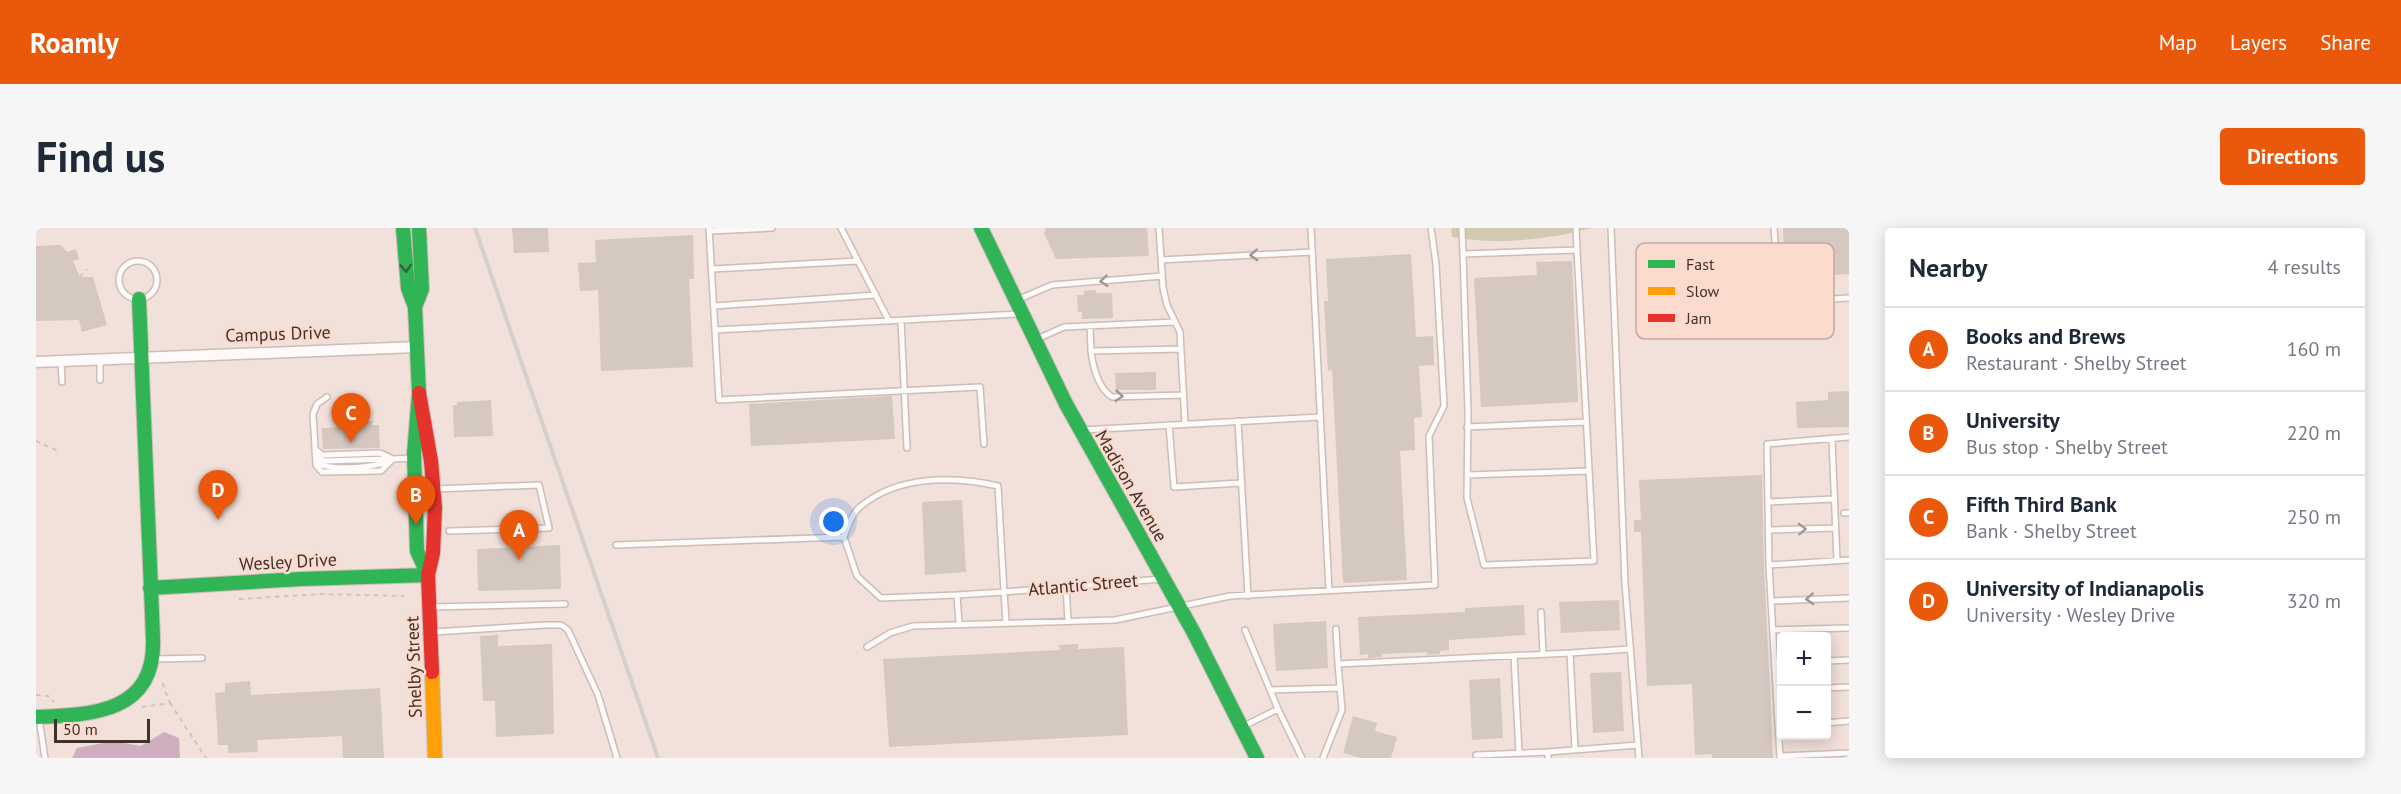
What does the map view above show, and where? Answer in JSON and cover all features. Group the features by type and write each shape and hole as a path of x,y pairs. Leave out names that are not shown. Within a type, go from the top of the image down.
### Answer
{"main road":[{"name":"Shelby Street","path":"404,228 408,288 415,307 419,393 414,458 417,551 428,575"},
{"name":"Shelby Street","path":"415,307 422,289 419,228"},
{"name":"Madison Avenue","path":"981,228 1020,314 1079,430 1178,606 1243,727 1257,758"},
{"path":"37,717 86,714 114,708 127,700 139,688 152,659 139,299"},
{"name":"Shelby Street","path":"419,393 430,453 433,489 435,550 428,575 435,758"},
{"name":"Wesley Drive","path":"150,588 302,579 428,575"}],"street":[{"name":"Campus Drive","path":"36,362 417,347"}],"lane":[{"path":"772,228 709,229 719,400 980,387 984,444"},
{"path":"842,228 889,321"},
{"path":"1159,228 1162,276 1167,305 1180,332 1185,424"},
{"path":"1311,228 1329,591"},
{"path":"867,647 890,633 913,626 1115,620 1230,596 1435,585 1429,436 1444,406 1436,264 1431,228"},
{"path":"1462,228 1467,498 1484,565 1594,561 1576,228"},
{"path":"1611,228 1625,583 1639,758"},
{"path":"1774,228 1775,243"},
{"path":"1463,254 1577,250"},
{"path":"1161,260 1312,252"},
{"path":"138,261 152,266 158,278 152,294 139,299 128,297 123,292 119,278 125,266 138,261"},
{"path":"712,270 858,261"},
{"path":"1014,301 1052,285 1162,276"},
{"path":"714,306 876,296"},
{"path":"1834,299 1849,298"},
{"path":"715,330 1020,314"},
{"path":"901,321 907,448"},
{"path":"1034,341 1064,327 1175,322"},
{"path":"1090,326 1092,364 1105,392 1112,397 1183,394"},
{"path":"1091,351 1181,349"},
{"path":"100,359 100,380"},
{"path":"62,360 62,382"},
{"path":"327,397 317,404 313,414 315,458 318,469 328,473 381,471 393,459"},
{"path":"1079,430 1320,417"},
{"path":"1238,421 1248,596"},
{"path":"1467,428 1586,422"},
{"path":"1169,425 1174,487 1242,483"},
{"path":"1777,656 1769,565 1767,444 1849,437"},
{"path":"1832,439 1837,561"},
{"path":"315,448 322,455 380,453 393,459"},
{"path":"315,458 324,461 414,458"},
{"path":"1467,475 1589,471"},
{"path":"1004,592 881,598 857,576 844,537 850,519 861,506 884,492 917,481 970,480 998,486 1006,622"},
{"path":"433,489 539,485 549,528 449,531"},
{"path":"1768,502 1834,500"},
{"path":"1768,530 1835,528"},
{"path":"616,545 844,537"},
{"path":"1769,565 1849,560"},
{"name":"Atlantic Street","path":"1004,592 1163,579"},
{"path":"1066,586 1068,621"},
{"path":"957,595 959,623"},
{"path":"1771,601 1849,598"},
{"path":"429,607 565,604"},
{"path":"1541,612 1543,654"},
{"path":"431,633 561,625 568,630 598,695 617,758"},
{"path":"1773,630 1849,628"},
{"path":"1323,758 1342,710 1336,629"},
{"path":"1245,630 1278,710 1302,758"},
{"path":"1338,664 1630,649"},
{"path":"1570,653 1575,750"},
{"path":"1514,656 1519,753"},
{"path":"152,659 201,658"},
{"path":"1831,661 1849,660"},
{"path":"1831,688 1849,687"},
{"path":"1270,690 1340,688"},
{"path":"1243,727 1278,710"},
{"path":"37,717 45,758"},
{"path":"1831,723 1849,721"},
{"path":"1780,740 1780,757 1849,753"},
{"path":"1476,755 1519,753 1548,755 1575,750 1638,746"}],"path":[{"path":"80,277 87,269"},
{"path":"36,441 58,451"},
{"path":"240,599 322,594 404,596"},
{"path":"36,695 48,696 53,700 55,708"},
{"path":"170,703 206,758"}],"shaded area":[{"path":"1451,228 1591,228 1558,236 1486,241 1452,237"},
{"path":"164,732 179,738 180,758 72,758 77,748 114,741 141,746"}],"building":[{"path":"512,228 548,228 549,252 514,253"},
{"path":"1046,228 1147,228 1149,256 1056,259 1044,233"},
{"path":"1783,228 1849,228 1849,274 1834,275 1834,243 1783,243"},
{"path":"693,235 694,279 689,279 693,367 601,371 598,290 580,291 578,263 596,262 595,240"},
{"path":"61,245 67,252 76,249 79,259 73,261 80,277 93,277 107,325 82,332 79,320 36,321 36,246"},
{"path":"1411,254 1416,337 1433,336 1434,365 1419,366 1422,417 1414,418 1415,450 1400,451 1407,580 1343,583 1332,370 1328,371 1324,301 1328,301 1326,259"},
{"path":"1572,261 1578,402 1481,407 1474,278 1537,275 1536,262"},
{"path":"1096,290 1096,293 1112,293 1113,318 1082,319 1082,312 1078,312 1077,295 1084,295 1084,291"},
{"path":"1156,372 1156,390 1116,390 1115,373"},
{"path":"1849,391 1849,427 1797,428 1796,402 1828,400 1828,392"},
{"path":"892,396 895,439 751,446 749,404"},
{"path":"491,400 493,436 454,437 453,405 457,405 457,402"},
{"path":"373,421 372,425 379,425 380,448 323,449 322,428 347,427 347,422"},
{"path":"1762,475 1773,758 1712,758 1712,754 1695,755 1692,684 1647,686 1641,532 1634,532 1634,520 1641,520 1639,480"},
{"path":"962,500 966,572 925,575 922,502"},
{"path":"560,545 561,589 478,591 477,549"},
{"path":"1619,600 1620,630 1561,633 1559,602"},
{"path":"1524,605 1525,635 1449,640 1449,650 1440,651 1440,654 1427,655 1427,652 1382,654 1382,657 1368,658 1368,654 1360,655 1358,617 1465,612 1465,608"},
{"path":"1326,621 1328,668 1276,671 1273,624"},
{"path":"498,635 498,646 552,644 554,734 496,737 495,701 483,701 480,636"},
{"path":"1078,644 1078,649 1124,647 1128,735 889,747 883,659 1060,650 1059,645"},
{"path":"1621,672 1624,731 1593,733 1590,673"},
{"path":"1500,678 1503,738 1472,740 1469,680"},
{"path":"250,681 251,695 380,688 384,758 343,758 342,736 257,740 258,752 228,753 228,745 218,745 215,693 225,692 225,683"},
{"path":"1353,716 1377,723 1375,731 1397,737 1391,758 1361,758 1343,753"}],"railway":[{"path":"475,228 658,758"}],"traffic: fast":[{"path":"403,228 408,288 415,307 419,393 414,454 417,551 428,575"},
{"path":"415,307 422,289 419,228"},
{"path":"981,228 1066,404 1194,633 1257,758"},
{"path":"36,717 99,711 117,704 133,695 144,681 151,663 153,638 139,299"},
{"path":"150,588 301,579 428,575"}],"traffic: slow":[{"path":"432,672 435,758"}],"traffic: jam":[{"path":"419,393 431,461 435,507 433,553 428,575 432,672"}],"place":[{"name":"Fifth Third Bank","path":"351,443"},
{"name":"University of Indianapolis","path":"218,520"},
{"name":"University","path":"416,525"},
{"name":"Books and Brews","path":"519,560"}]}
